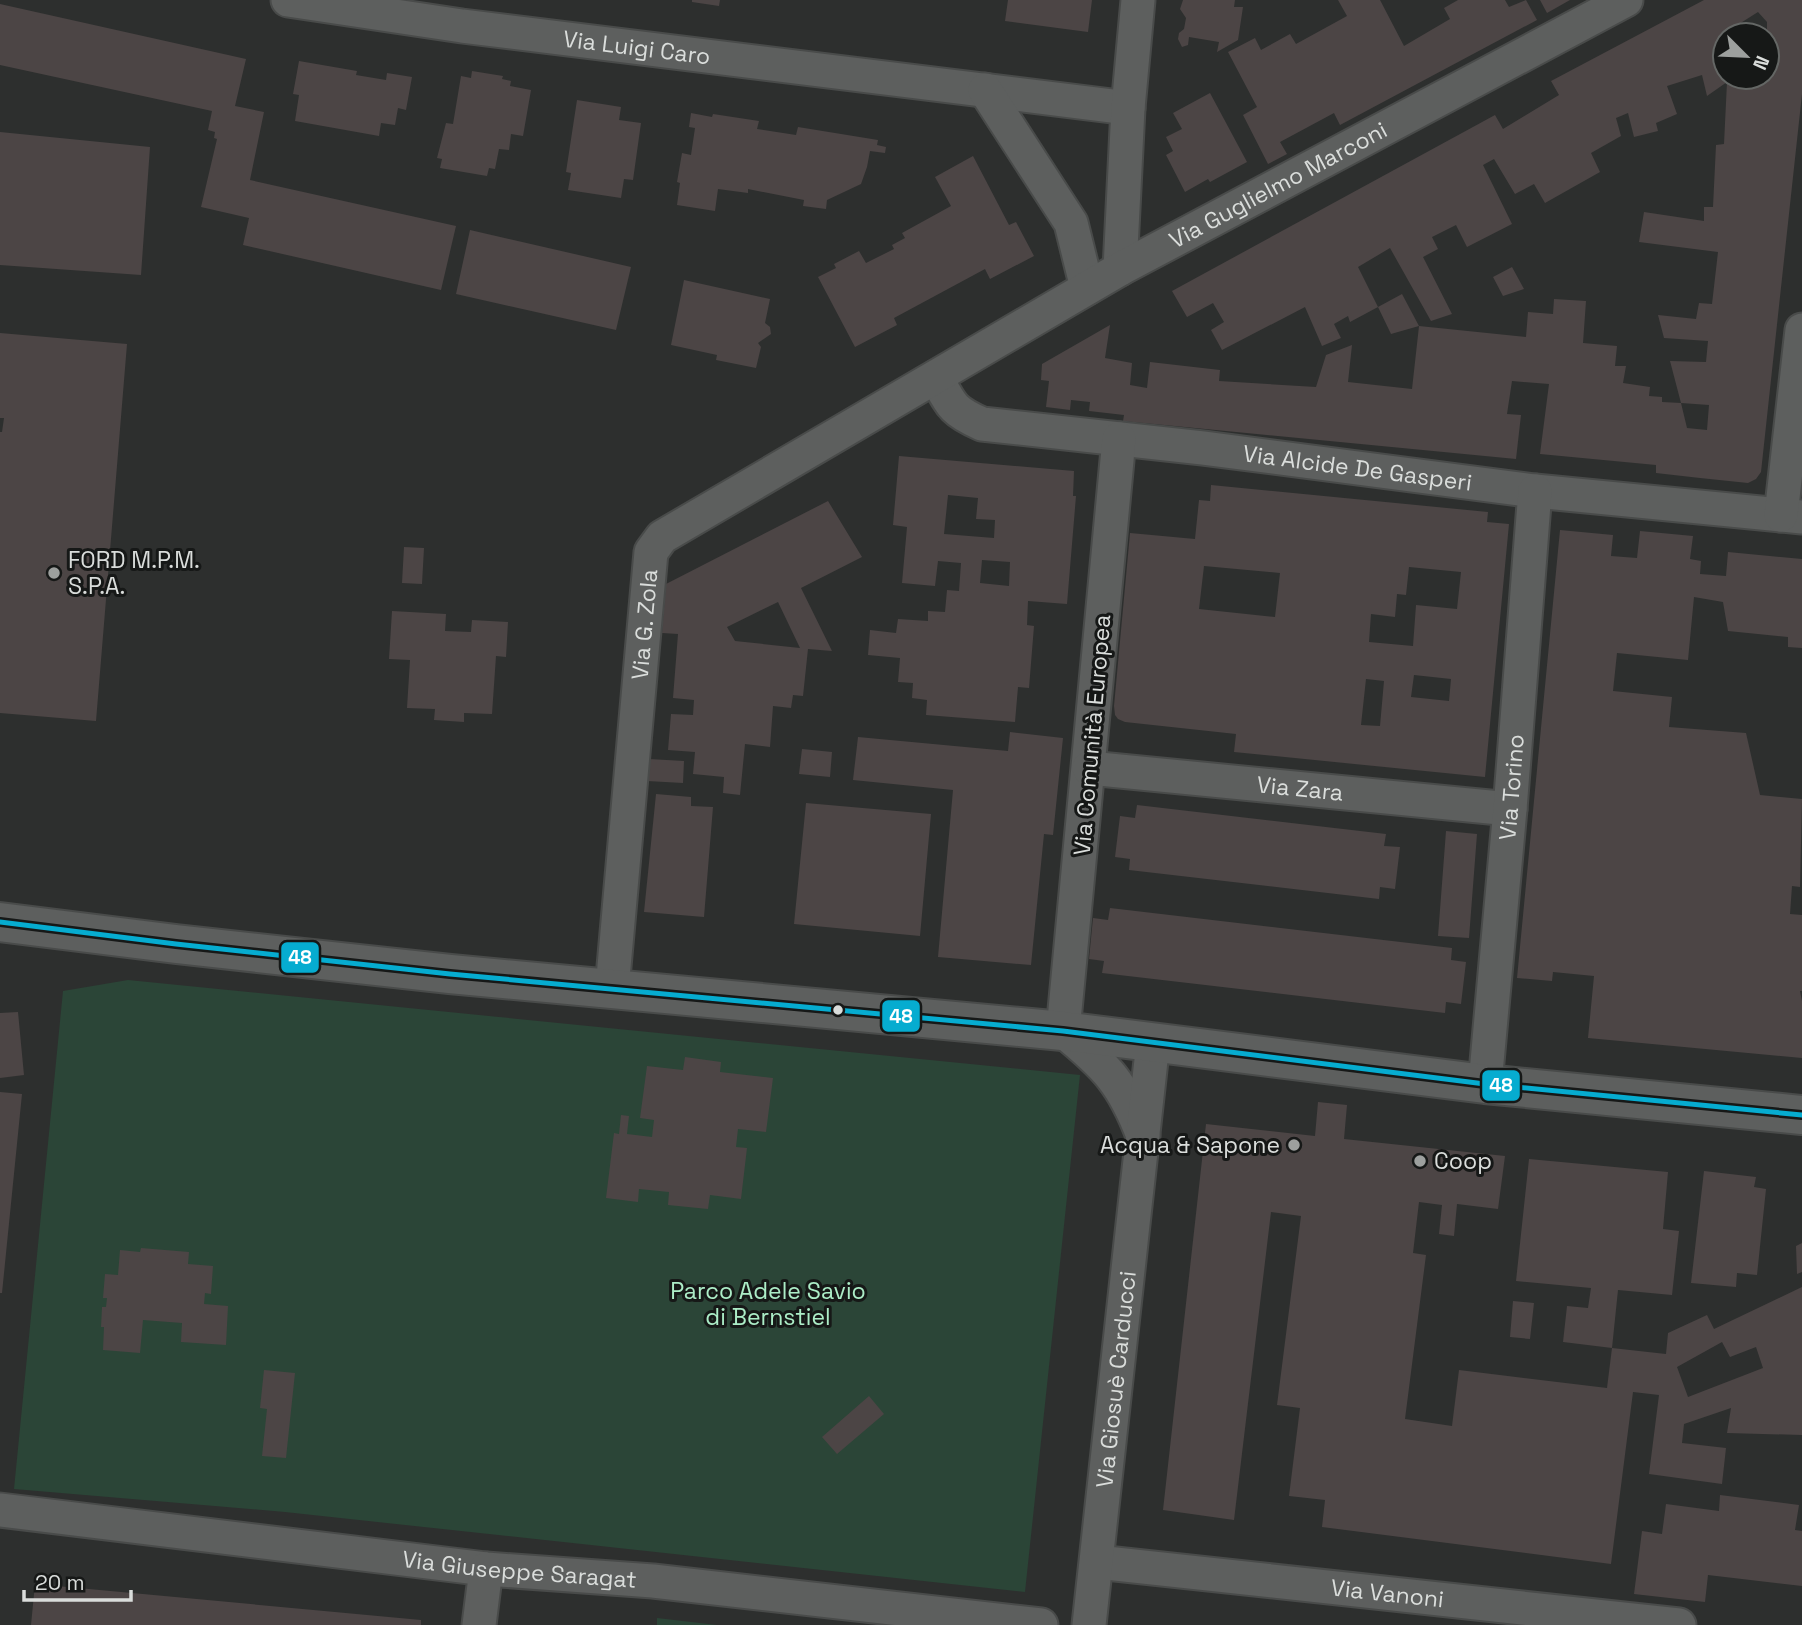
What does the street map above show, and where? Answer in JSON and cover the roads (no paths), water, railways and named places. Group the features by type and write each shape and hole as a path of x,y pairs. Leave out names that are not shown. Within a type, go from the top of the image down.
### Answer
{"main road":[{"path":"0,922 176,944 612,989 1063,1031 1485,1084 1802,1115"},
{"path":"0,940 79,931"}],"street":[{"name":"Via Luigi Caro","path":"288,0 463,13 985,90 1128,108"},
{"path":"1120,269 1128,108 1138,0"},
{"name":"Via Guglielmo Marconi","path":"936,377 1120,269 1626,0"},
{"path":"985,90 1070,223 1087,288"},
{"path":"1792,516 1802,330"},
{"name":"Via Alcide De Gasperi","path":"936,377 960,414 982,424 1535,491 1792,516"},
{"name":"Via G. Zola","path":"612,989 651,552 662,537 936,377"},
{"name":"Via Comunità Europea","path":"1063,1031 1119,439"},
{"name":"Via Torino","path":"1485,1084 1535,491"},
{"name":"Via Zara","path":"1089,768 1510,809"},
{"name":"Via Giosuè Carducci","path":"1063,1031 1093,1056 1119,1085 1143,1136"},
{"name":"Via Giosuè Carducci","path":"1089,1625 1153,1042"},
{"name":"Via Giuseppe Saragat","path":"0,1510 486,1569 653,1581 1041,1625"},
{"name":"Via Vanoni","path":"1097,1562 1679,1625"},
{"path":"479,1625 486,1569"}],"place":[{"name":"FORD M.P.M. S.P.A.","path":"54,573"},
{"name":"Acqua & Sapone","path":"1294,1145"},
{"name":"Coop","path":"1420,1161"}],"park label":[{"name":"Parco Adele Savio di Bernstiel","path":"768,1304"}]}
